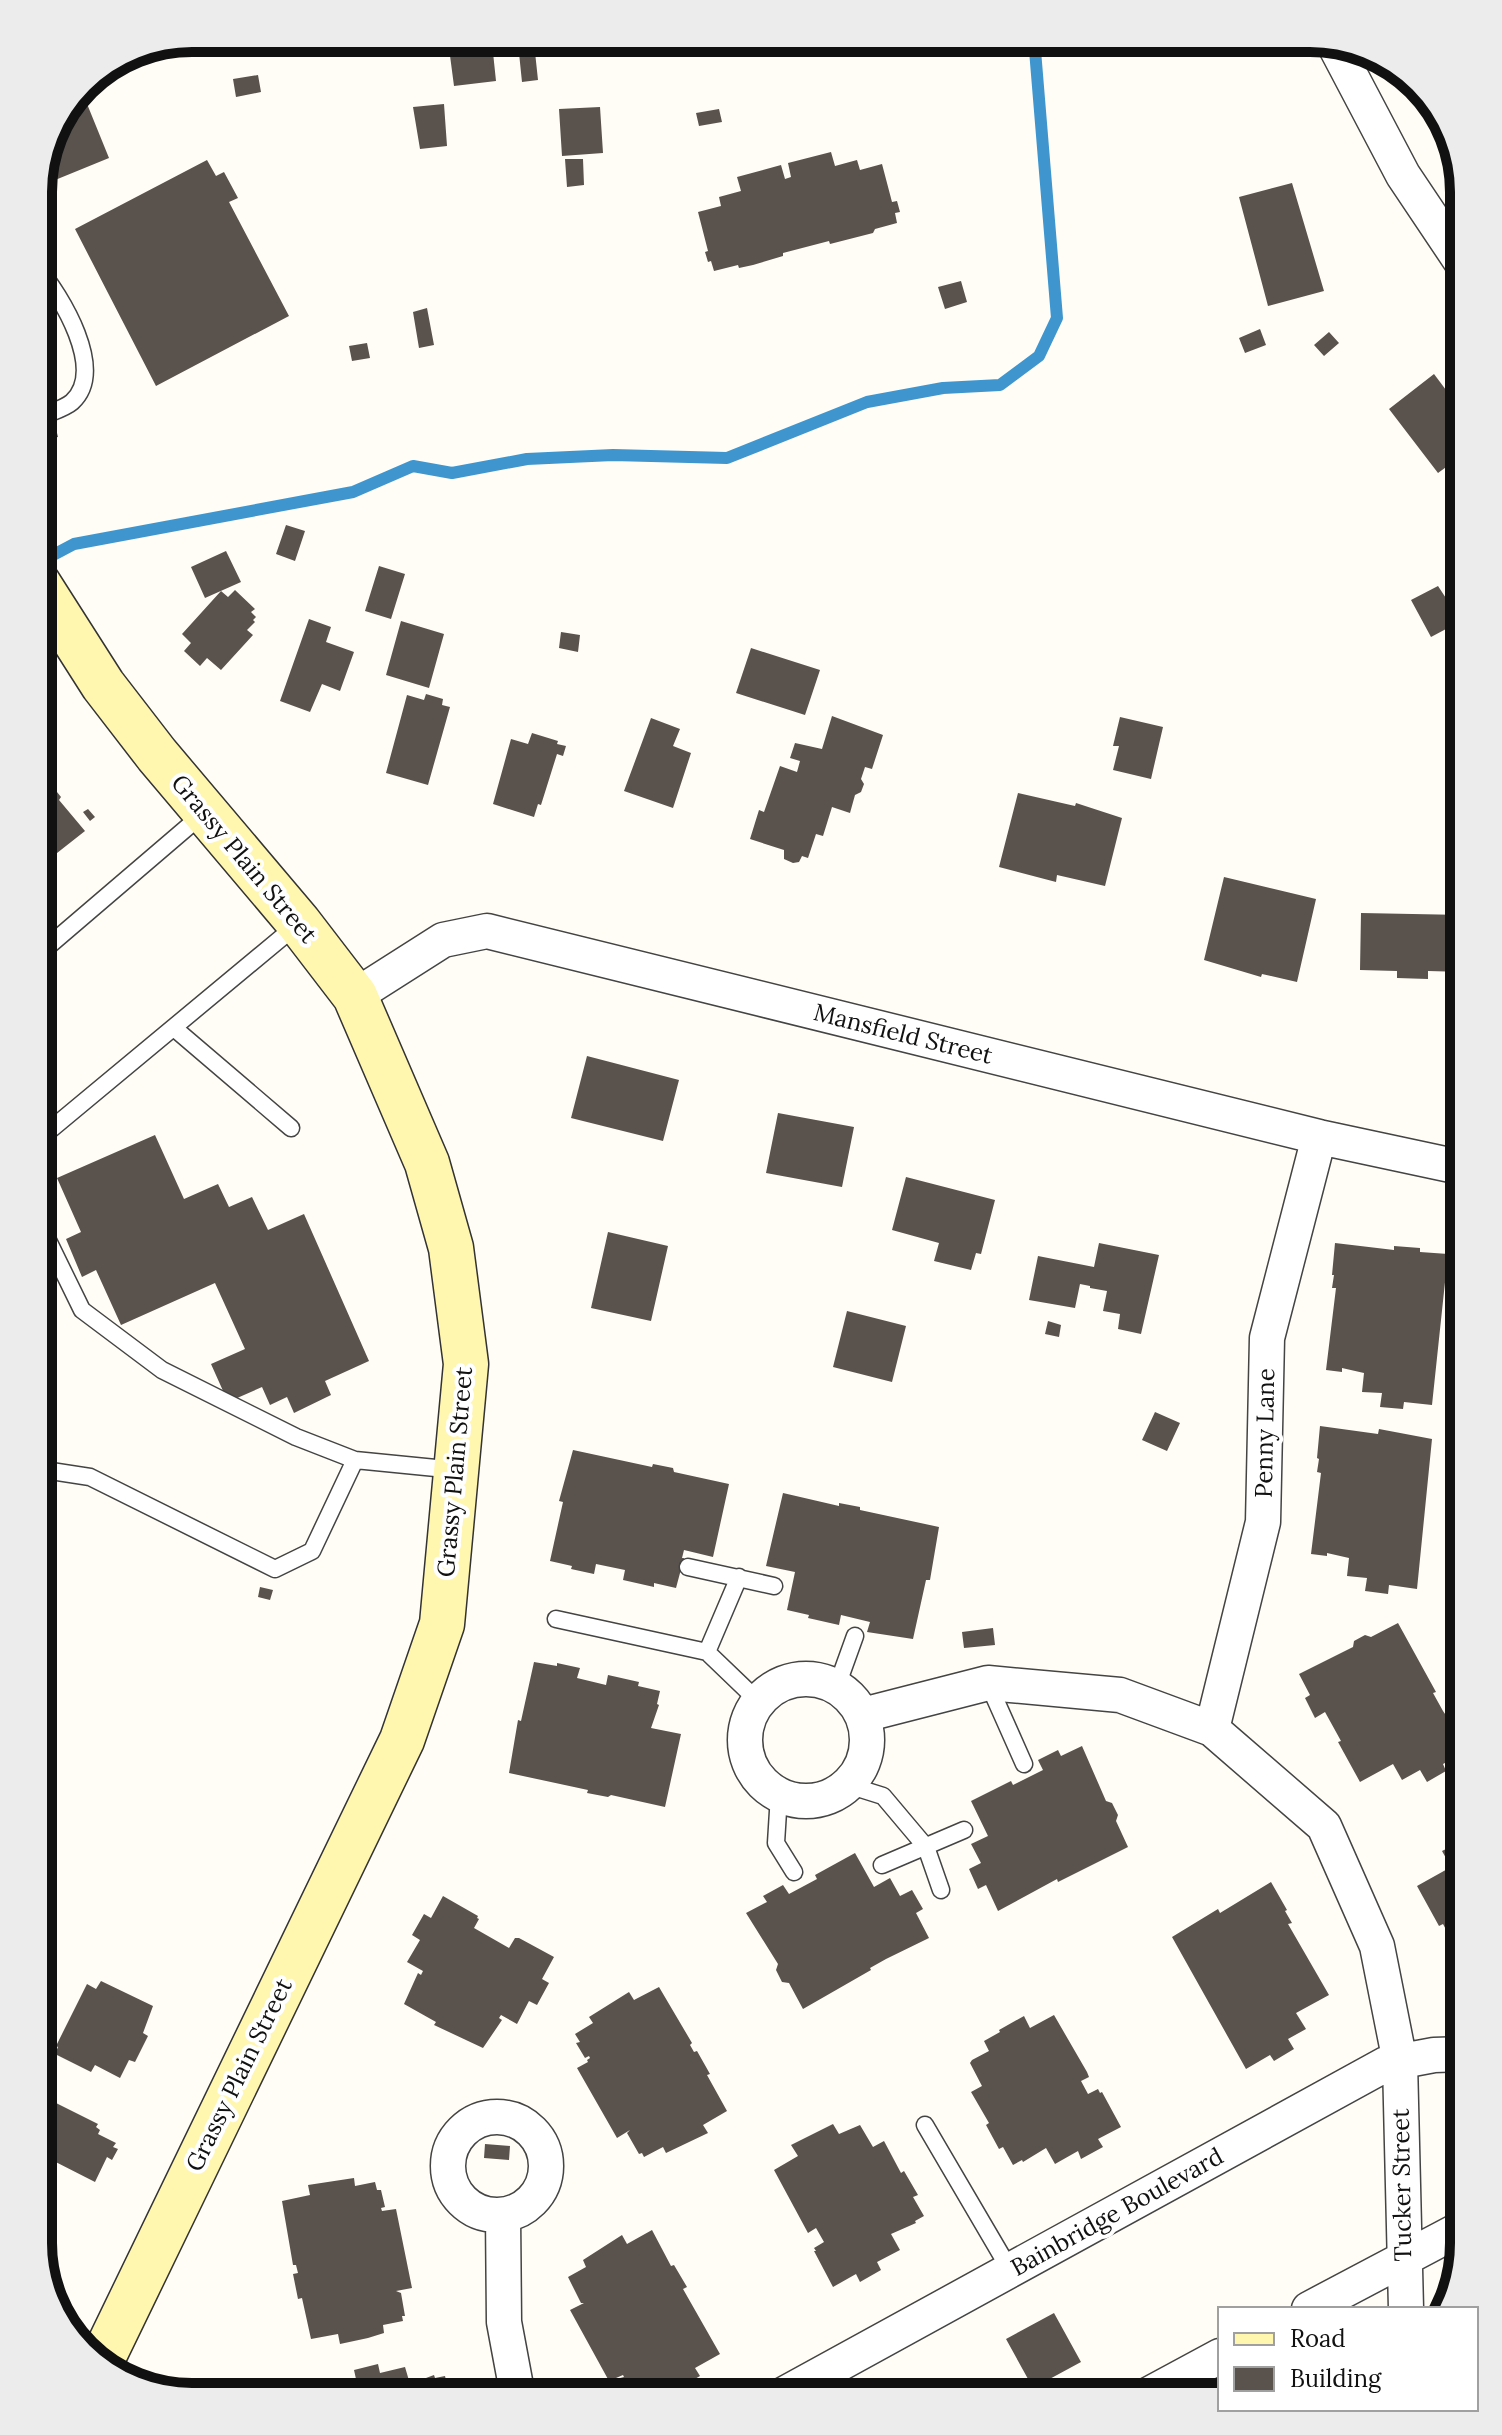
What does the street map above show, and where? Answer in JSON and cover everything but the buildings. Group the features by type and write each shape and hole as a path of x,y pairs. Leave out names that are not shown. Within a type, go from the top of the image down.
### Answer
{"main road":[{"name":"Grassy Plain Street","path":"52,605 103,685 299,923 355,996 427,1163 451,1248 466,1364 442,1624 402,1740 106,2352"}],"street":[{"path":"1340,56 1403,175 1450,245"},
{"name":"Mansfield Street","path":"355,996 443,940 487,931 1319,1137 1450,1165"},
{"name":"Penny Lane","path":"1212,1729 1263,1522 1267,1338 1319,1137"},
{"path":"795,1679 821,1680 837,1686 852,1699 863,1715 867,1733 866,1752 860,1770 848,1785 833,1795 815,1801 797,1801 779,1795 764,1785 752,1771 745,1754 744,1735 748,1717 758,1701 771,1688 795,1679"},
{"path":"863,1715 988,1683 1120,1695 1212,1729 1324,1826 1377,1946 1400,2062"},
{"name":"Bainbridge Boulevard","path":"804,2383 1386,2064 1450,2054"},
{"name":"Tucker Street","path":"1400,2062 1406,2307"},
{"path":"503,2215 504,2322 515,2383"},
{"path":"1313,2307 1450,2234"},
{"path":"1170,2383 1218,2357"}],"lane":[{"path":"52,287 83,352 86,373 72,402 52,411"},
{"path":"52,943 205,812"},
{"path":"52,1128 299,923"},
{"path":"174,1028 291,1128"},
{"path":"52,1249 82,1310 162,1370 296,1437 355,1460 458,1470"},
{"path":"52,1471 90,1477 275,1569 312,1551 355,1460"},
{"path":"688,1567 774,1586"},
{"path":"707,1652 739,1577"},
{"path":"556,1619 707,1652 758,1701"},
{"path":"837,1686 855,1636"},
{"path":"988,1683 1024,1764"},
{"path":"848,1785 883,1796 926,1847 941,1890"},
{"path":"779,1795 776,1843 794,1872"},
{"path":"882,1865 964,1830"},
{"path":"925,2125 1010,2270"}],"waterway":[{"path":"52,556 74,544 353,492 413,466 452,473 527,459 613,455 727,458 867,402 943,388 1000,385 1039,356 1057,318 1035,52"}]}
